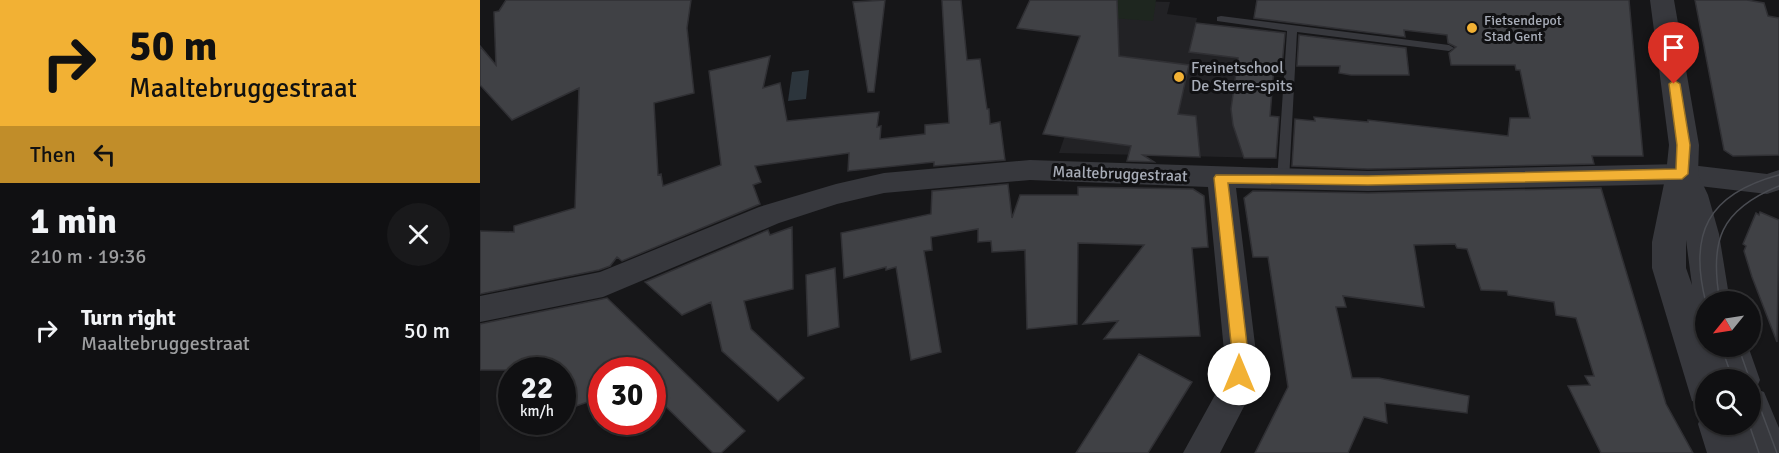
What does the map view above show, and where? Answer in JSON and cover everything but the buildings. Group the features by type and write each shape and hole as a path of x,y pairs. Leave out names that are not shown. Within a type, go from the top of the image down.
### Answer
{"street":[{"path":"1662,0 1684,145 1682,174 1669,242 1669,268 1700,369"},
{"name":"Maaltebruggestraat","path":"480,309 603,284 769,215 836,194 884,183 1030,170 1283,180 1682,174 1767,184 1779,180"},
{"path":"1682,174 1697,212 1710,291"},
{"path":"1201,453 1237,387 1241,362 1221,178"},
{"path":"1761,434 1768,453"},
{"path":"1722,435 1728,453"}],"lane":[{"path":"1221,19 1449,48"},
{"path":"1283,180 1292,29"}],"shaded area":[{"name":"Freinetschool De Sterre-spits","path":"1094,0 1170,2 1167,14 1197,18 1192,40 1275,49 1267,158 1059,153 1089,65 1070,63"},
{"path":"1101,0 1156,0 1153,21 1097,17"},
{"path":"809,70 806,99 788,101 792,72"}],"tram line":[{"path":"1704,291 1700,256 1702,237 1709,220 1720,205 1735,193 1779,175"},
{"path":"1718,291 1716,262 1723,230 1743,206 1759,195 1779,186"},
{"path":"1725,357 1729,369"},
{"path":"1742,357 1746,369"},
{"path":"1761,410 1777,453"},
{"path":"1753,435 1759,453"}],"place":[{"name":"Fietsendepot Stad Gent","path":"1472,28"},
{"name":"Freinetschool De Sterre-spits","path":"1179,77"}],"route":[{"path":"1239,374 1241,362 1221,178 1368,181 1682,174 1684,145 1674,84"}]}
